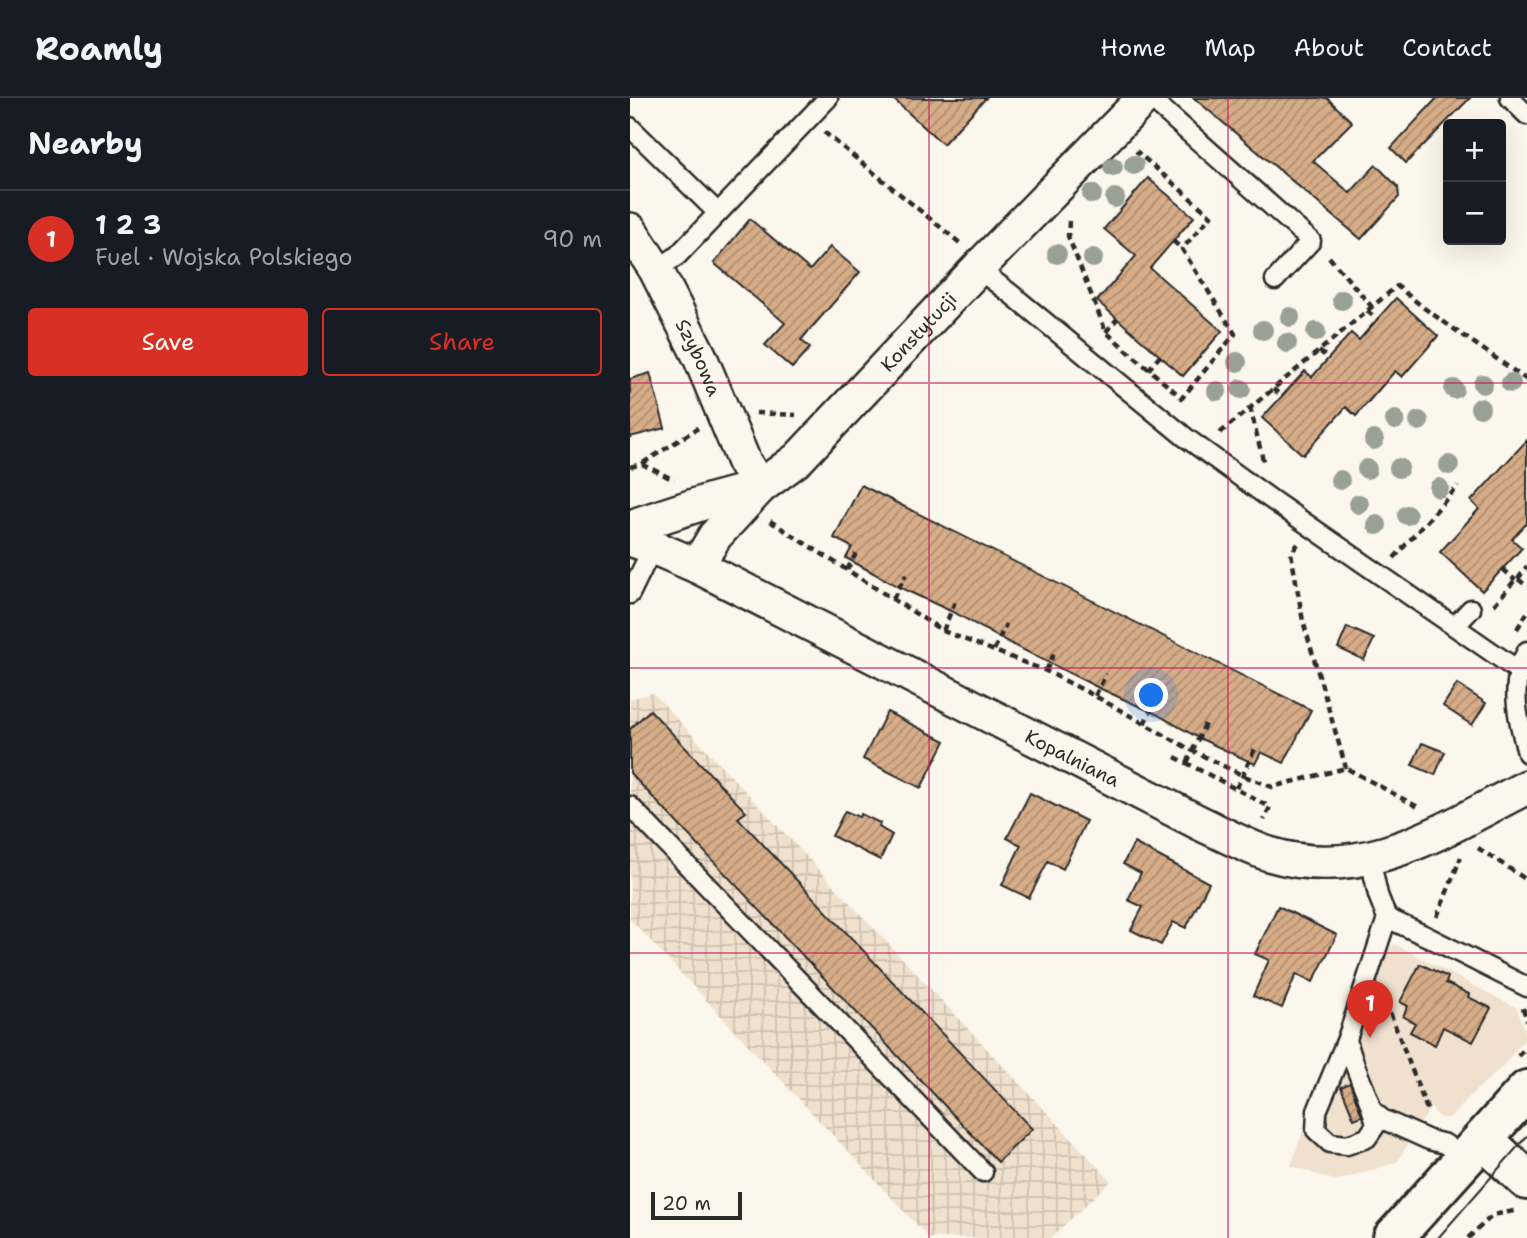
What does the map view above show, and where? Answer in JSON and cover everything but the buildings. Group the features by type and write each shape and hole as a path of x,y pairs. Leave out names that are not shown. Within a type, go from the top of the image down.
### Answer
{"main road":[{"path":"1393,1238 1527,1090"},
{"path":"1473,1150 1526,1197"}],"street":[{"name":"Konstytucji","path":"697,566 715,536 764,503 798,459 981,265 1144,98"},
{"name":"Szybowa","path":"630,230 656,270 700,357 764,503"},
{"path":"638,540 639,524 712,500 764,503"},
{"name":"Kopalniana","path":"638,540 697,566 1200,823 1269,854 1323,862 1370,858 1432,837 1463,832 1527,786"}],"lane":[{"path":"656,270 677,256 828,98"},
{"path":"1150,98 1311,241 1275,280"},
{"path":"1510,98 1527,115"},
{"path":"630,127 718,213"},
{"path":"981,265 1011,294 1185,437 1519,671"},
{"path":"630,594 638,540"},
{"path":"1455,626 1471,609"},
{"path":"1527,651 1519,671 1516,697 1518,720 1527,753"},
{"path":"630,806 983,1172"},
{"path":"1347,1039 1376,1125 1367,1138 1347,1146 1330,1143 1316,1130 1317,1111 1347,1039 1387,918 1378,895 1370,858"},
{"path":"1387,918 1527,988"},
{"path":"1373,1111 1382,1119 1429,1140 1473,1150"}],"path":[{"path":"808,120 981,265"},
{"path":"1134,150 1210,216 1182,249"},
{"path":"1069,211 1068,236 1105,332 1182,398 1235,334 1182,249 1173,241"},
{"path":"1311,241 1332,260 1377,319"},
{"path":"1201,449 1397,286 1527,380"},
{"path":"1319,351 1328,358"},
{"path":"1273,389 1282,396"},
{"path":"1250,407 1272,500"},
{"path":"1380,575 1458,486"},
{"path":"764,503 847,570 943,631 1046,671 1244,776 1272,787 1346,768 1426,811 1447,800 1463,832 1527,880"},
{"path":"1311,527 1291,553 1303,621 1346,768"},
{"path":"847,570 858,550"},
{"path":"1471,609 1489,611 1527,566"},
{"path":"1503,569 1527,586"},
{"path":"893,599 906,574"},
{"path":"943,631 956,599"},
{"path":"994,650 1006,624"},
{"path":"1046,671 1056,649"},
{"path":"1095,696 1105,674"},
{"path":"1144,724 1156,699"},
{"path":"1187,763 1205,724"},
{"path":"1236,788 1255,748"},
{"path":"1175,757 1270,807 1260,827"},
{"path":"1428,937 1463,832"},
{"path":"1366,979 1379,984 1429,1115 1435,1119"},
{"path":"1468,1238 1493,1215 1513,1211 1526,1197"}],"shaded area":[{"path":"653,693 1111,1181 1051,1238 929,1238 630,919 630,699"},
{"path":"1394,944 1517,1008 1527,1036 1502,1067 1451,1117 1439,1117 1431,1107 1397,1162 1336,1181 1291,1166 1360,963 1381,971 1387,953"}],"tram line":[{"path":"1438,1238 1527,1136"}],"place":[{"name":"1 2 3","path":"1370,1038"}]}
